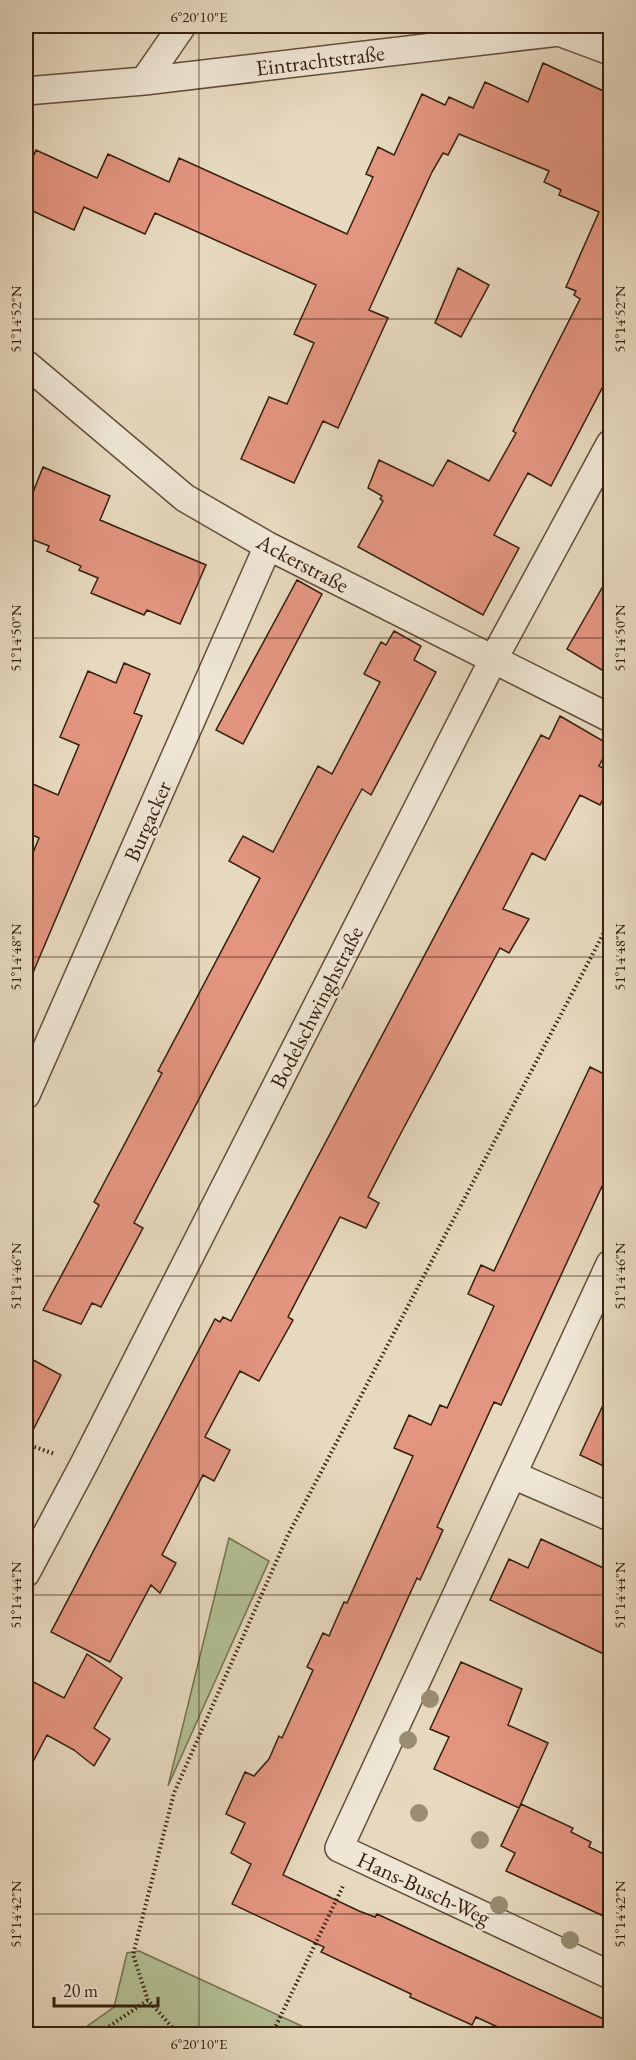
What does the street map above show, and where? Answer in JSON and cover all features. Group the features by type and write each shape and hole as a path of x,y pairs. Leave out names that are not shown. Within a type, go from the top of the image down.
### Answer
{"street":[{"path":"144,81 182,26"},
{"name":"Eintrachtstraße","path":"26,91 144,81 559,32 610,51"},
{"name":"Ackerstraße","path":"26,364 185,498 268,546 610,718"},
{"name":"Bodelschwinghstraße","path":"26,1573 84,1464 493,660 610,444"},
{"name":"Burgacker","path":"26,1095 268,546"},
{"path":"610,1264 513,1475 610,1517"},
{"name":"Hans-Busch-Weg","path":"513,1475 339,1848 610,1975"}],"path":[{"path":"178,2034 148,2000 133,1955 174,1793 288,1535 610,921"},
{"path":"272,2034 357,1857"},
{"path":"98,2034 148,2000"}],"green space":[{"path":"229,1538 269,1561 168,1786"},
{"path":"139,1951 319,2034 76,2034 114,2007 127,1953"}],"building":[{"path":"543,63 610,94 610,373 551,486 528,473 494,535 519,548 483,615 358,547 383,501 380,499 382,496 368,488 379,460 433,486 448,460 489,481 516,433 513,431 580,299 574,295 576,291 566,287 599,212 559,195 561,190 544,182 549,171 459,134 448,155 443,153 432,172 369,310 388,318 338,428 323,421 294,483 241,459 269,397 287,404 314,343 294,334 316,285 155,213 145,234 84,207 74,230 26,208 26,173 36,150 97,178 108,154 169,182 179,158 347,234 373,177 366,174 378,147 394,155 422,94 445,105 449,97 473,108 485,82 528,102"},
{"path":"458,268 489,285 461,337 435,323"},
{"path":"43,467 110,496 100,520 206,565 180,624 147,610 144,615 91,593 98,578 79,570 81,566 47,551 49,546 26,537 26,510"},
{"path":"610,574 610,675 567,649"},
{"path":"297,580 322,594 243,744 216,730"},
{"path":"394,631 421,646 414,660 436,672 371,795 362,789 341,828 134,1223 143,1228 101,1307 92,1303 81,1324 43,1310 99,1205 94,1202 162,1073 158,1071 260,878 229,861 243,836 273,852 318,766 332,774 380,682 364,674 381,642 386,645"},
{"path":"124,663 150,674 134,713 142,716 26,989 26,870 39,838 26,832 26,781 58,795 79,745 60,737 88,671 116,683"},
{"path":"560,716 610,745 599,766 610,772 610,785 600,805 580,795 545,860 532,853 503,909 529,919 509,953 500,948 401,1133 368,1197 379,1203 366,1228 340,1217 288,1317 293,1320 259,1381 240,1371 205,1437 230,1450 214,1481 203,1475 162,1555 176,1563 160,1593 151,1585 110,1662 51,1632 215,1319 220,1322 223,1317 231,1321 541,735 549,739"},
{"path":"590,1067 610,1077 610,1169 501,1405 494,1402 437,1527 443,1530 420,1580 417,1578 283,1875 359,1911 375,1917 377,1914 610,2022 610,2034 513,2034 476,2017 472,2025 410,1997 411,1994 321,1952 324,1947 232,1904 251,1864 231,1853 245,1823 226,1814 245,1772 254,1776 269,1759 279,1736 282,1738 313,1670 307,1667 323,1633 329,1636 344,1602 347,1603 413,1456 394,1448 409,1415 431,1425 440,1405 447,1408 494,1306 468,1294 481,1265 494,1271"},
{"path":"26,1356 61,1375 26,1444"},
{"path":"610,1390 610,1469 580,1455"},
{"path":"541,1539 610,1571 610,1657 490,1600 509,1559 528,1568"},
{"path":"87,1654 122,1678 94,1728 110,1739 94,1766 74,1750 47,1735 26,1775 26,1678 64,1698"},
{"path":"461,1662 522,1689 508,1725 548,1743 519,1808 434,1769 449,1737 430,1729"},
{"path":"521,1804 573,1828 571,1832 591,1842 589,1847 610,1857 610,1919 506,1871 515,1853 501,1846"}]}
